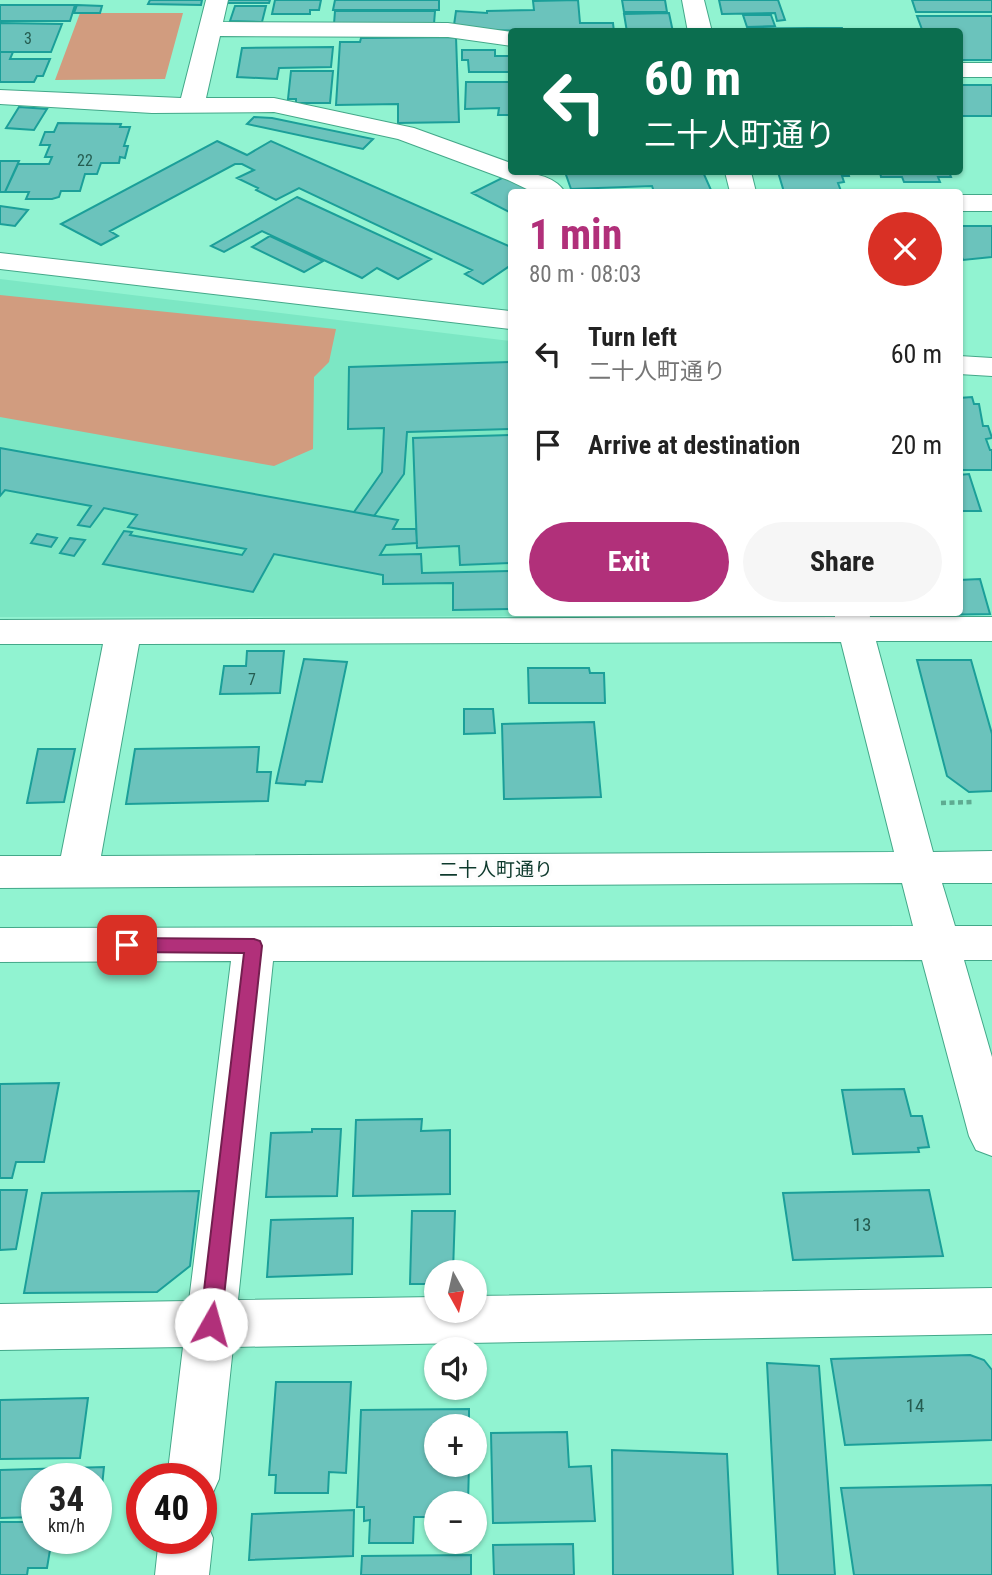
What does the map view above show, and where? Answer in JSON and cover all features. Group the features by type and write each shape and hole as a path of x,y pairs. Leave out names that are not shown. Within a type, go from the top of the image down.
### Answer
{"street":[{"path":"191,107 217,0"},
{"path":"693,0 699,28"},
{"path":"210,29 448,30 508,39"},
{"path":"963,70 992,70"},
{"path":"0,97 191,107 274,105 374,124 508,171"},
{"path":"519,175 546,189"},
{"path":"963,203 992,203"},
{"path":"0,261 508,320"},
{"path":"963,365 992,367"},
{"path":"854,621 917,867 992,1136"},
{"path":"0,632 854,621 992,629"},
{"path":"78,871 123,632"},
{"name":"二十人町通り","path":"0,872 992,867"},
{"path":"0,945 992,943"},
{"path":"195,1463 254,946"},
{"path":"0,1327 992,1311"},
{"path":"182,1575 184,1554"}],"path":[{"path":"939,803 971,802"}],"shaded area":[{"path":"80,13 183,13 165,79 55,80"},
{"path":"0,279 508,341 508,616 634,616 0,617"},
{"path":"0,295 336,329 329,362 314,377 313,449 274,466 0,417"}],"building":[{"path":"150,0 202,0 201,5 148,4"},
{"path":"228,0 270,0 269,3 227,3"},
{"path":"275,0 321,0 319,10 310,10 310,14 272,14"},
{"path":"335,0 439,0 439,10 333,10"},
{"path":"578,0 580,23 613,23 614,28 483,30 454,25 456,11 487,13 534,10 533,1"},
{"path":"622,0 665,0 667,12 624,12"},
{"path":"719,0 778,0 785,20 777,21 775,13 722,14"},
{"path":"912,0 992,0 992,12 916,12"},
{"path":"0,5 75,5 70,21 0,21"},
{"path":"77,5 102,6 100,13 74,13"},
{"path":"235,6 266,6 262,22 230,21"},
{"path":"335,11 435,11 434,24 334,24"},
{"path":"669,13 672,28 626,28 624,14"},
{"path":"743,15 771,15 775,26 747,27"},
{"path":"917,16 992,16 992,60 963,60 963,28 922,28"},
{"path":"0,23 62,24 51,52 0,52"},
{"path":"456,37 459,122 398,123 398,104 336,105 340,42 360,42 361,38"},
{"path":"333,47 331,67 279,68 277,79 237,77 242,48"},
{"path":"462,50 495,50 495,56 508,56 508,72 469,72 468,60 462,60"},
{"path":"0,52 13,52 10,59 50,59 43,76 37,76 34,82 0,82"},
{"path":"291,71 333,71 330,103 296,103 296,99 288,99"},
{"path":"466,82 508,82 508,115 498,115 499,108 465,109"},
{"path":"963,85 992,85 992,116 963,116"},
{"path":"19,107 47,109 34,130 6,128"},
{"path":"254,117 272,118 373,139 363,149 247,124"},
{"path":"58,123 121,124 120,127 130,127 124,146 128,146 125,158 120,157 119,163 101,163 97,174 85,174 80,191 61,191 59,197 52,199 26,199 29,192 5,192 18,164 49,164 52,157 45,157 50,145 40,145 45,132 54,132"},
{"path":"217,141 247,155 271,141 508,246 508,267 483,284 465,274 472,270 299,188 276,200 237,178 254,170 242,164 235,164 110,231 118,236 101,245 61,224"},
{"path":"0,161 19,161 5,192 0,192"},
{"path":"566,175 704,175 711,189 653,189 652,186 571,189"},
{"path":"779,175 849,176 842,176 844,182 838,183 840,189 783,189"},
{"path":"881,175 951,177 938,177 940,182 904,182 902,177"},
{"path":"504,177 528,189 508,189 508,211 472,193"},
{"path":"297,197 431,259 398,279 377,268 362,278 262,231 224,252 211,246"},
{"path":"0,206 28,210 15,226 0,224"},
{"path":"963,226 992,226 992,257 963,260"},
{"path":"270,236 323,261 304,272 252,247"},
{"path":"508,362 508,429 407,432 404,474 374,516 354,512 382,472 384,428 348,429 349,367"},
{"path":"972,397 974,404 979,404 983,426 988,426 992,438 986,439 992,450 992,470 963,470 963,398"},
{"path":"508,435 508,563 460,565 459,546 417,548 413,438"},
{"path":"0,448 398,520 393,529 416,529 417,543 386,545 380,555 421,554 422,573 508,571 508,609 453,610 453,583 383,584 383,575 274,554 253,592 103,564 124,531 132,532 130,535 242,555 246,549 128,527 137,515 104,508 90,527 78,525 91,506 5,490 0,496"},
{"path":"969,474 981,511 963,511 963,475"},
{"path":"37,534 57,538 51,547 31,543"},
{"path":"70,538 85,540 74,556 60,553"},
{"path":"980,579 990,614 963,614 963,580"},
{"path":"247,651 284,651 280,693 220,694 224,666 246,666"},
{"path":"304,659 347,662 322,782 306,781 305,785 276,783"},
{"path":"917,660 971,660 992,734 992,791 969,792 947,776"},
{"path":"528,668 589,668 590,673 604,673 605,703 529,703"},
{"path":"464,709 493,709 495,733 464,734"},
{"path":"594,722 601,797 504,799 502,724"},
{"path":"259,747 257,772 271,772 268,801 126,804 135,749"},
{"path":"38,749 75,749 64,802 27,803"},
{"path":"59,1083 44,1162 16,1162 12,1178 0,1178 0,1084"},
{"path":"904,1089 911,1116 922,1116 929,1147 918,1148 919,1152 853,1154 842,1090"},
{"path":"422,1119 421,1131 450,1130 450,1194 353,1196 356,1120"},
{"path":"312,1129 341,1129 337,1196 266,1197 271,1133 312,1132"},
{"path":"0,1190 27,1190 16,1249 0,1250"},
{"path":"929,1190 943,1256 793,1260 783,1193"},
{"path":"199,1191 190,1266 157,1292 24,1293 42,1193"},
{"path":"412,1211 455,1211 453,1260 424,1260 424,1284 410,1284"},
{"path":"353,1218 352,1274 267,1277 271,1220"},
{"path":"970,1355 984,1360 992,1370 992,1440 845,1445 831,1359"},
{"path":"767,1363 819,1366 835,1575 778,1575"},
{"path":"276,1382 351,1382 346,1473 329,1472 328,1493 275,1493 276,1475 269,1475"},
{"path":"88,1398 80,1458 0,1459 0,1400"},
{"path":"469,1409 469,1414 424,1414 424,1477 469,1477 468,1491 424,1491 424,1517 414,1517 413,1543 369,1543 370,1520 364,1521 364,1507 357,1507 361,1410"},
{"path":"567,1432 569,1467 591,1466 595,1521 493,1523 491,1433"},
{"path":"612,1450 727,1454 733,1575 613,1575"},
{"path":"21,1469 21,1517 0,1518 0,1470"},
{"path":"992,1485 992,1575 854,1575 841,1488"},
{"path":"354,1510 353,1556 249,1560 252,1514"},
{"path":"0,1522 21,1522 21,1554 49,1554 47,1568 28,1568 27,1575 0,1575"},
{"path":"573,1544 574,1575 494,1575 493,1545"},
{"path":"471,1555 471,1575 361,1575 362,1556"}],"route":[{"path":"127,945 254,946 211,1324"}]}
